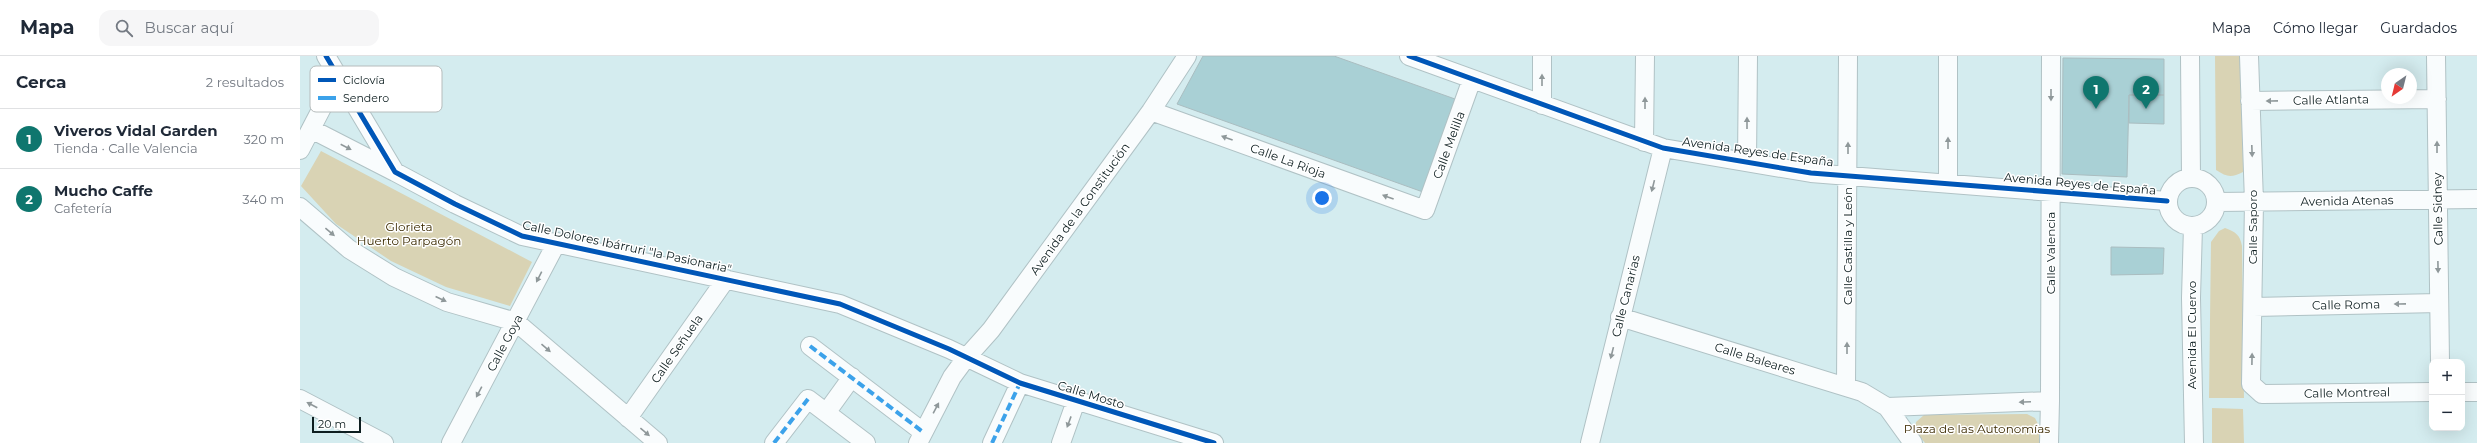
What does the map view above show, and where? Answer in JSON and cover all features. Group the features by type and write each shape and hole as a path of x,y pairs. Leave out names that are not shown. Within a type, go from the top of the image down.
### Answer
{"street":[{"path":"326,56 332,66"},
{"name":"Avenida de la Constitución","path":"920,438 952,378 966,358 991,330 1151,111 1187,56"},
{"name":"Avenida Reyes de España","path":"1410,56 1445,62 1472,80 1663,148 1811,173 1848,174 2167,201"},
{"path":"1542,56 1542,105"},
{"path":"1644,142 1645,56"},
{"path":"1747,162 1748,56"},
{"name":"Calle Castilla y León","path":"1846,387 1848,56"},
{"path":"1948,56 1948,182"},
{"name":"Calle Valencia","path":"2050,401 2051,56"},
{"path":"2190,56 2191,177"},
{"name":"Calle Saporo","path":"2249,56 2254,202 2251,384 2262,394"},
{"name":"Calle Sidney","path":"2436,56 2440,359"},
{"name":"Calle Melilla","path":"1425,210 1472,80"},
{"name":"Calle Atlanta","path":"2250,101 2437,99"},
{"name":"Calle La Rioja","path":"1151,111 1425,210"},
{"path":"300,150 320,112"},
{"path":"359,112 395,172"},
{"path":"311,129 395,172"},
{"name":"Calle Canarias","path":"1590,443 1663,148"},
{"name":"Calle Dolores Ibárruri \"la Pasionaria\"","path":"395,172 455,204 522,236 557,242 840,304 966,358"},
{"path":"2191,177 2199,178 2212,187 2216,202 2212,216 2200,225 2193,226 2178,222 2168,209 2167,201 2172,187 2184,178 2191,177"},
{"name":"Avenida Atenas","path":"2216,202 2477,199"},
{"path":"300,207 349,249 394,277 448,302 516,322 658,443"},
{"name":"Avenida El Cuervo","path":"2193,226 2191,298 2194,443"},
{"name":"Calle Goya","path":"452,443 557,242"},
{"name":"Calle Señuela","path":"628,418 726,279"},
{"name":"Calle Roma","path":"2252,307 2439,303"},
{"name":"Calle Baleares","path":"1620,317 1862,392 1887,407"},
{"path":"810,346 852,377 920,438"},
{"name":"Calle Mosto","path":"966,358 1020,383 1214,443"},
{"path":"826,413 852,377"},
{"path":"992,443 1020,383"},
{"name":"Calle Montreal","path":"2262,394 2429,392"},
{"path":"2465,392 2477,392"},
{"path":"300,399 384,443"},
{"path":"774,443 808,399 865,443"},
{"path":"1061,443 1076,401"},
{"path":"1887,407 2050,401 2049,443"},
{"path":"1887,407 1913,443"}],"green space":[{"path":"2215,56 2242,56 2243,172 2232,176 2223,174 2216,170"},
{"name":"Glorieta Huerto Parpagón","path":"321,151 532,262 510,306 446,287 391,261 336,224 301,186"},
{"path":"2225,228 2237,234 2242,246 2244,398 2209,398 2211,242 2219,231"},
{"path":"2212,408 2243,409 2244,443 2212,443"},
{"name":"Plaza de las Autonomías","path":"2027,414 2035,418 2039,426 2039,443 1925,443 1915,430 1916,422 1924,415"}],"building":[{"path":"1203,56 1334,56 1455,99 1423,192 1177,104"},
{"path":"2063,58 2164,59 2164,95 2129,95 2127,177 2062,174"},
{"path":"2129,95 2164,95 2164,124 2129,123"},
{"path":"2111,247 2164,248 2163,274 2111,275"}],"marked path":[{"path":"810,346 923,432"},
{"path":"992,443 1020,383"},
{"path":"774,443 808,399"}],"cycle path":[{"path":"326,56 332,66"},
{"path":"1409,56 1663,148 1811,173 2167,201"},
{"path":"359,112 395,172 455,204 522,236 840,304 949,349 1020,383 1214,443"}],"place":[{"name":"Viveros Vidal Garden","path":"2096,109"},
{"name":"Mucho Caffe","path":"2146,109"}]}
